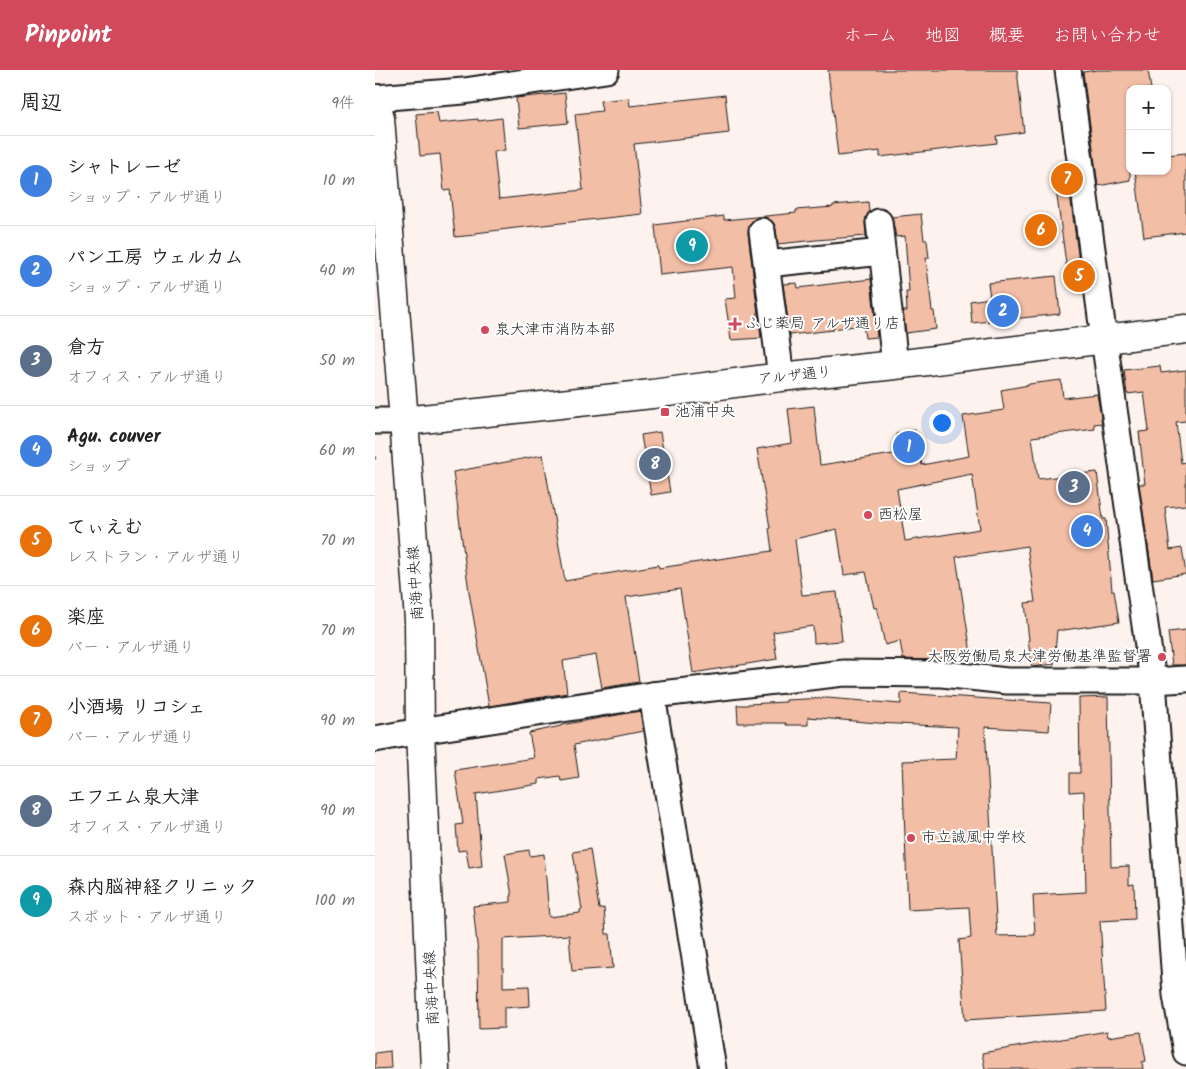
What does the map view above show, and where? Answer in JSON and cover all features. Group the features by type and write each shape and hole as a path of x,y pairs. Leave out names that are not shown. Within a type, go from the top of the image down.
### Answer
{"street":[{"path":"375,99 464,91 606,70"},
{"path":"1068,70 1103,340 1153,681 1186,1052"},
{"name":"南海中央線","path":"375,99 380,118 419,620 420,731 435,1069"},
{"path":"879,222 895,365"},
{"path":"762,231 781,377"},
{"path":"767,264 882,252"},
{"name":"アルザ通り","path":"404,422 653,394 1186,329"},
{"path":"375,421 404,422"},
{"path":"375,739 652,695 844,673 942,674 1007,680 1153,681 1186,679"},
{"path":"652,695 713,1069"}],"building":[{"path":"828,70 1017,70 1024,132 996,136 997,143 880,157 880,151 838,156"},
{"path":"1097,70 1148,70 1150,85 1126,85 1126,175 1130,175 1130,180 1098,186 1083,72"},
{"path":"565,93 568,123 519,128 516,98"},
{"path":"725,95 729,133 634,144 642,214 475,233 475,235 455,237 450,190 444,191 440,154 420,156 416,114 437,112 439,123 502,118 505,150 494,152 499,199 583,190 575,114 602,111 600,101 629,98 630,106"},
{"path":"1186,153 1186,232 1144,237 1136,175 1171,175 1171,155"},
{"path":"1067,172 1082,284 1069,286 1054,174"},
{"path":"868,202 869,212 865,223 866,236 778,244 773,222 761,217 753,220 749,226 748,233 761,338 731,340 725,299 736,298 733,267 660,275 655,225 724,216 724,220 796,213 796,210"},
{"path":"921,214 924,240 927,240 929,258 926,258 936,329 906,333 903,311 907,311 906,292 909,292 905,236 896,237 892,217"},
{"path":"1056,276 1060,314 972,323 970,301 990,298 988,283"},
{"path":"871,279 877,337 865,338 863,325 790,335 783,284 797,283 798,288"},
{"path":"1160,366 1161,373 1186,370 1186,421 1176,422 1181,463 1186,462 1186,505 1165,507 1170,550 1182,548 1186,574 1153,579 1139,484 1145,484 1139,432 1149,431 1144,392 1127,394 1124,370"},
{"path":"1061,380 1063,398 1097,394 1102,423 1094,424 1095,429 1032,437 1038,479 1097,472 1103,519 1106,519 1112,591 1114,591 1119,622 1057,630 1054,664 1032,667 1025,603 1035,602 1027,546 956,557 971,653 933,660 903,659 900,641 885,645 877,607 874,608 866,572 844,575 837,529 795,539 802,595 837,592 842,641 814,643 813,626 773,632 777,659 693,673 680,589 626,597 639,682 602,688 596,655 563,661 567,693 489,706 469,592 453,472 543,455 565,581 658,565 659,568 772,551 757,449 792,443 788,409 814,406 820,465 900,453 896,434 915,430 922,465 969,456 963,416 1004,410 1001,390","holes":["972,474 980,529 905,541 897,489"]},
{"path":"660,432 670,492 651,495 641,435"},
{"path":"1186,630 1186,665 1172,665 1168,632"},
{"path":"901,693 1051,703 1049,731 985,727 997,936 1035,935 1033,895 1086,892 1084,791 1070,792 1070,773 1080,773 1079,698 1108,697 1111,867 1129,866 1129,885 1134,884 1135,919 1100,921 1106,1011 965,1020 959,940 971,938 969,907 908,910 902,761 956,759 958,727 808,717 808,725 738,723 737,705 827,698 901,704"},
{"path":"640,711 643,731 574,745 579,778 561,781 560,776 539,779 539,784 476,794 482,866 469,868 466,850 458,851 456,825 463,824 455,770 534,758 529,733 561,725"},
{"path":"590,849 599,909 604,908 606,934 610,934 613,968 572,971 569,935 503,939 503,987 529,986 530,1006 504,1008 504,1028 479,1029 478,954 473,906 511,902 512,896 505,854 529,850 530,856 544,854 549,917 580,913 580,910 582,910 573,852"},
{"path":"1107,1031 1108,1037 1141,1032 1146,1061 1142,1062 1143,1069 985,1069 982,1053"},
{"path":"390,1051 391,1068 375,1069 375,1053"}],"place":[{"name":"小酒場 リコシェ","path":"1067,179"},
{"name":"楽座","path":"1041,230"},
{"name":"森内脳神経クリニック","path":"692,246"},
{"name":"てぃえむ","path":"1079,276"},
{"name":"パン工房 ウェルカム","path":"1003,311"},
{"name":"ふじ薬局 アルザ通り店","path":"735,324"},
{"name":"泉大津市消防本部","path":"485,330"},
{"name":"池浦中央","path":"665,412"},
{"name":"シャトレーゼ","path":"909,447"},
{"name":"エフエム泉大津","path":"655,464"},
{"name":"倉方","path":"1074,487"},
{"name":"西松屋","path":"868,515"},
{"name":"Agu. couver","path":"1087,531"},
{"name":"大阪労働局泉大津労働基準監督署","path":"1162,657"},
{"name":"市立誠風中学校","path":"911,838"}]}
